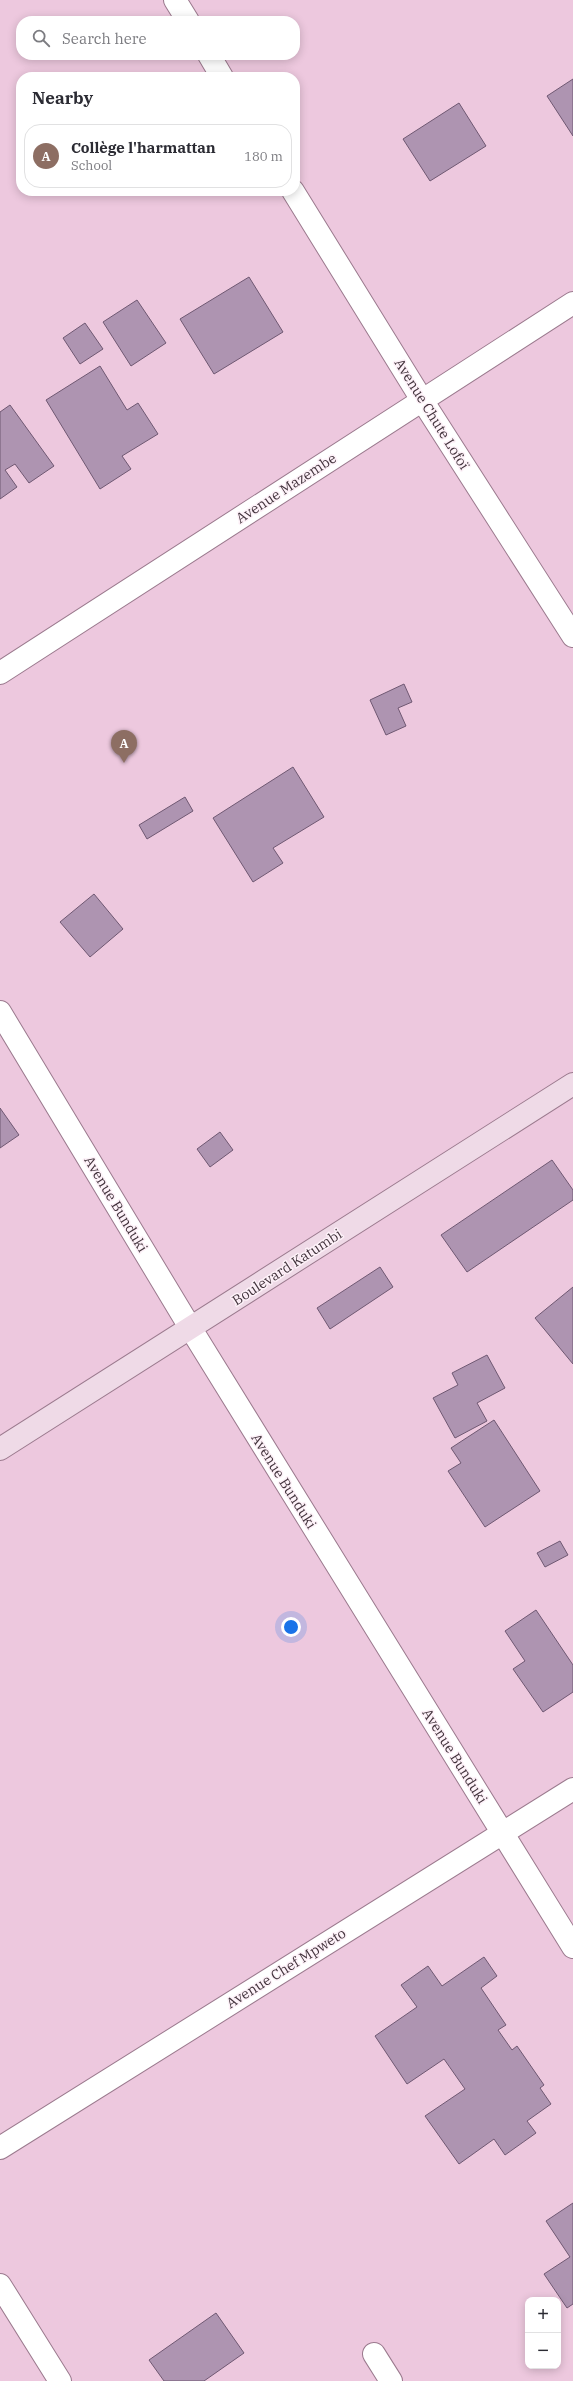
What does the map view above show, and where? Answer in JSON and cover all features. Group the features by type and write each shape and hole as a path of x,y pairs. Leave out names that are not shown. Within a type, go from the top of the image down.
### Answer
{"street":[{"path":"175,0 185,16"},
{"path":"212,60 219,72"},
{"name":"Avenue Chute Lofoï","path":"296,196 422,400 573,636"},
{"name":"Avenue Mazembe","path":"0,673 573,303"},
{"name":"Avenue Bunduki","path":"0,1012 190,1329 573,1947"},
{"name":"Boulevard Katumbi","path":"0,1449 573,1084"},
{"name":"Avenue Chef Mpweto","path":"0,2148 502,1832 573,1789"},
{"path":"0,2285 60,2381"},
{"path":"374,2354 391,2381"}],"building":[{"path":"573,79 573,136 547,96"},
{"path":"459,103 486,146 430,181 403,139"},
{"path":"249,277 283,332 214,374 180,319"},
{"path":"137,300 166,343 131,366 103,322"},
{"path":"85,323 103,349 80,364 63,338"},
{"path":"100,366 127,410 138,403 158,434 122,456 131,469 100,489 46,400"},
{"path":"10,405 54,466 29,483 15,464 5,470 17,487 0,499 0,412"},
{"path":"404,684 412,702 398,708 406,726 386,735 370,700"},
{"path":"293,767 324,817 273,848 283,863 253,882 213,818"},
{"path":"185,797 193,811 147,839 139,825"},
{"path":"94,894 123,929 90,957 60,922"},
{"path":"0,1108 19,1135 0,1148"},
{"path":"220,1132 233,1150 210,1167 197,1149"},
{"path":"552,1160 573,1190 573,1200 467,1272 441,1235"},
{"path":"380,1267 393,1287 330,1329 317,1308"},
{"path":"573,1287 573,1364 535,1318"},
{"path":"487,1355 505,1388 477,1403 487,1421 455,1438 433,1398 458,1385 452,1373"},
{"path":"494,1420 540,1491 485,1527 448,1471 461,1463 451,1448"},
{"path":"560,1541 568,1555 545,1567 537,1553"},
{"path":"536,1610 573,1665 573,1692 543,1712 513,1669 525,1661 505,1631"},
{"path":"484,1957 497,1976 481,1988 506,2025 498,2030 512,2050 517,2046 544,2085 540,2088 551,2104 527,2121 536,2133 505,2155 494,2139 459,2164 425,2116 465,2089 444,2059 407,2084 375,2036 417,2007 401,1985 428,1966 442,1986"},
{"path":"573,2203 573,2304 567,2308 544,2274 570,2257 546,2221"},
{"path":"216,2313 244,2353 204,2381 164,2381 149,2360"}],"place":[{"name":"Collège l'harmattan","path":"124,763"}]}
